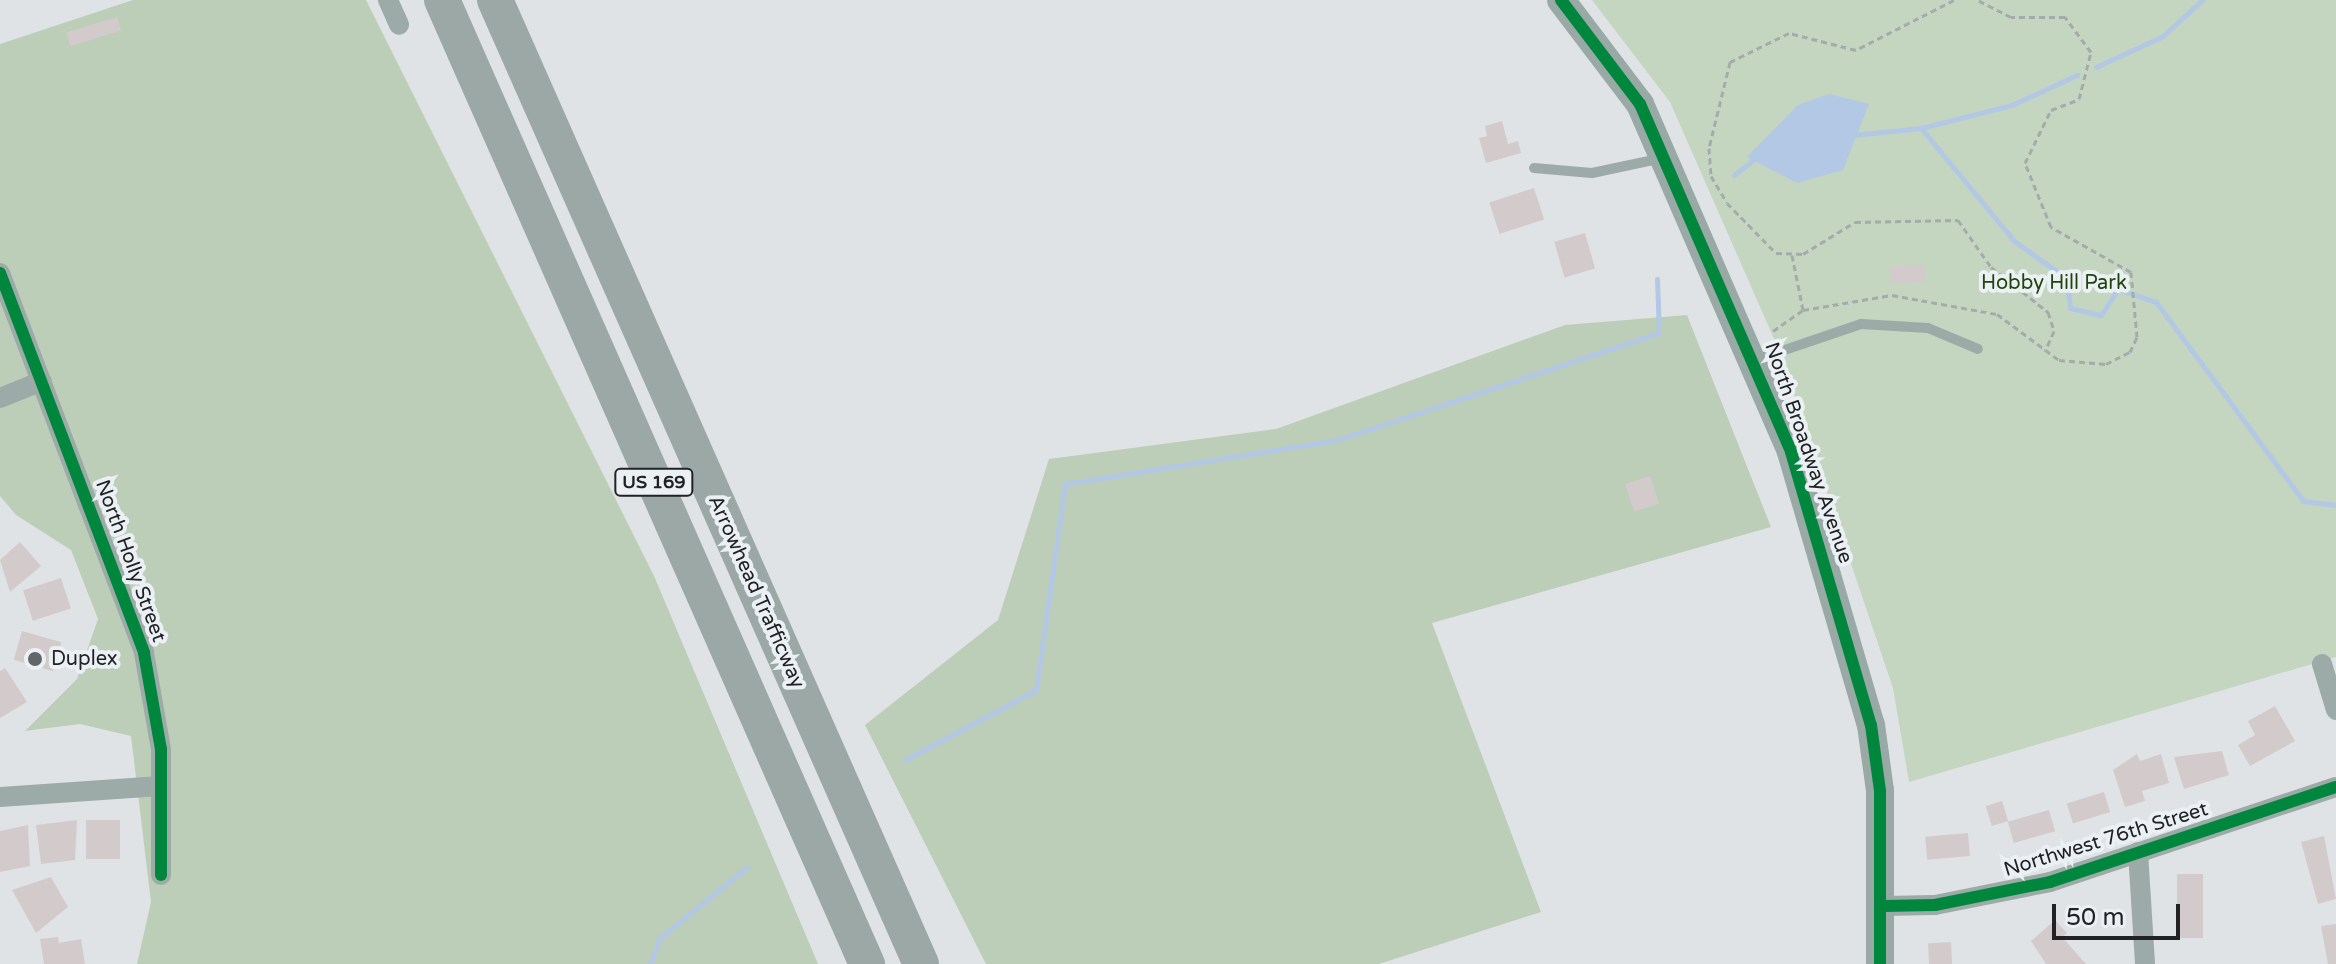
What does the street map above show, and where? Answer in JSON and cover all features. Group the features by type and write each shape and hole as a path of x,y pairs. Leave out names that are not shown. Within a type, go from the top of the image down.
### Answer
{"highway":[{"name":"US 169","path":"442,0 867,964"},
{"name":"Arrowhead Trafficway","path":"495,0 921,964"}],"street":[{"path":"388,0 399,25"},
{"name":"North Broadway Avenue","path":"1561,0 1640,104 1665,158 1755,360 1848,631 1871,725 1883,906 1880,964"},
{"name":"North Holly Street","path":"0,273 144,653 161,786 161,875"},
{"path":"0,398 42,381"},
{"path":"2322,664 2336,710"},
{"path":"0,797 161,786"},
{"name":"Northwest 76th Street","path":"1883,906 2006,893 2336,787"},
{"path":"2138,852 2145,964"}],"lane":[{"path":"1534,168 1592,173 1665,158"},
{"path":"1755,360 1861,324 1928,328 1978,349"}],"path":[{"path":"1954,0 1856,50 1789,33 1730,62 1709,148 1711,176 1727,203 1776,253 1792,255 1855,222 1958,220 1991,267 2048,312 2054,331 2045,351"},
{"path":"1978,0 2011,17 2065,17 2091,52 2079,99 2051,110 2025,163 2051,227 2131,272 2136,283 2137,325 2130,352 2106,364 2059,360"},
{"path":"1792,255 1803,310"}],"green space":[{"path":"133,0 366,0 654,576 818,964 137,964 151,902 131,736 80,724 25,731 77,679 98,619 71,550 16,515 0,496 0,44"},
{"name":"Hobby Hill Park","path":"1592,0 2336,0 2336,657 1909,782 1893,688 1779,350 1670,102"},
{"path":"1687,315 1771,527 1432,623 1541,912 1379,964 986,964 865,725 998,620 1049,459 1276,429 1565,325"}],"water":[{"path":"1829,94 1869,104 1843,170 1797,183 1747,157 1798,105"}],"building":[{"path":"117,17 121,30 70,46 66,32"},
{"path":"1502,121 1508,144 1518,141 1521,153 1486,163 1479,138 1487,136 1485,126"},
{"path":"1534,188 1544,219 1499,234 1489,203"},
{"path":"1585,233 1595,269 1564,277 1554,242"},
{"path":"1924,265 1925,282 1891,284 1890,267"},
{"path":"1650,476 1659,504 1634,512 1625,484"},
{"path":"20,542 41,566 10,592 0,560"},
{"path":"61,578 71,608 33,621 23,590"},
{"path":"22,631 61,642 53,671 14,660"},
{"name":"Duplex","path":"5,668 27,702 0,718 0,671"},
{"path":"2275,706 2295,741 2250,766 2238,745 2255,735 2248,721"},
{"path":"2222,751 2229,775 2184,789 2174,757"},
{"path":"2137,754 2140,761 2161,754 2169,783 2142,791 2145,801 2125,807 2113,770"},
{"path":"2104,792 2110,812 2073,823 2067,803"},
{"path":"2002,801 2008,821 1992,826 1986,806"},
{"path":"2049,810 2055,831 2014,843 2008,822"},
{"path":"77,820 75,860 41,864 36,825"},
{"path":"86,820 120,820 120,859 86,859"},
{"path":"28,825 30,866 0,872 0,831"},
{"path":"1968,833 1970,856 1927,860 1925,837"},
{"path":"2324,836 2336,899 2318,904 2301,842"},
{"path":"2177,874 2203,874 2203,938 2177,938"},
{"path":"51,877 68,907 36,933 12,890"},
{"path":"2055,920 2067,933 2062,937 2086,964 2046,964 2031,941"},
{"path":"2336,924 2336,964 2328,964 2321,926"},
{"path":"58,937 59,943 81,939 85,964 44,964 40,939"},
{"path":"1951,942 1952,964 1929,964 1928,943"}],"waterway":[{"path":"2096,67 2163,36 2202,0"},
{"path":"1921,128 2012,105 2077,75"},
{"path":"1854,135 1921,128 2014,241 2066,278 2070,308 2101,315 2118,289 2156,302 2303,501 2336,505"},
{"path":"1734,175 1757,157"},
{"path":"905,760 1036,690 1065,484 1337,440 1659,333 1657,279"},
{"path":"650,964 660,938 747,867"}],"cycle path":[{"path":"1561,0 1640,104 1791,452 1871,725 1880,791 1880,964"},
{"path":"0,273 144,653 161,749 161,875"},
{"path":"1883,906 1935,905 2050,882 2336,787"}],"place":[{"name":"Duplex","path":"35,659"}]}
